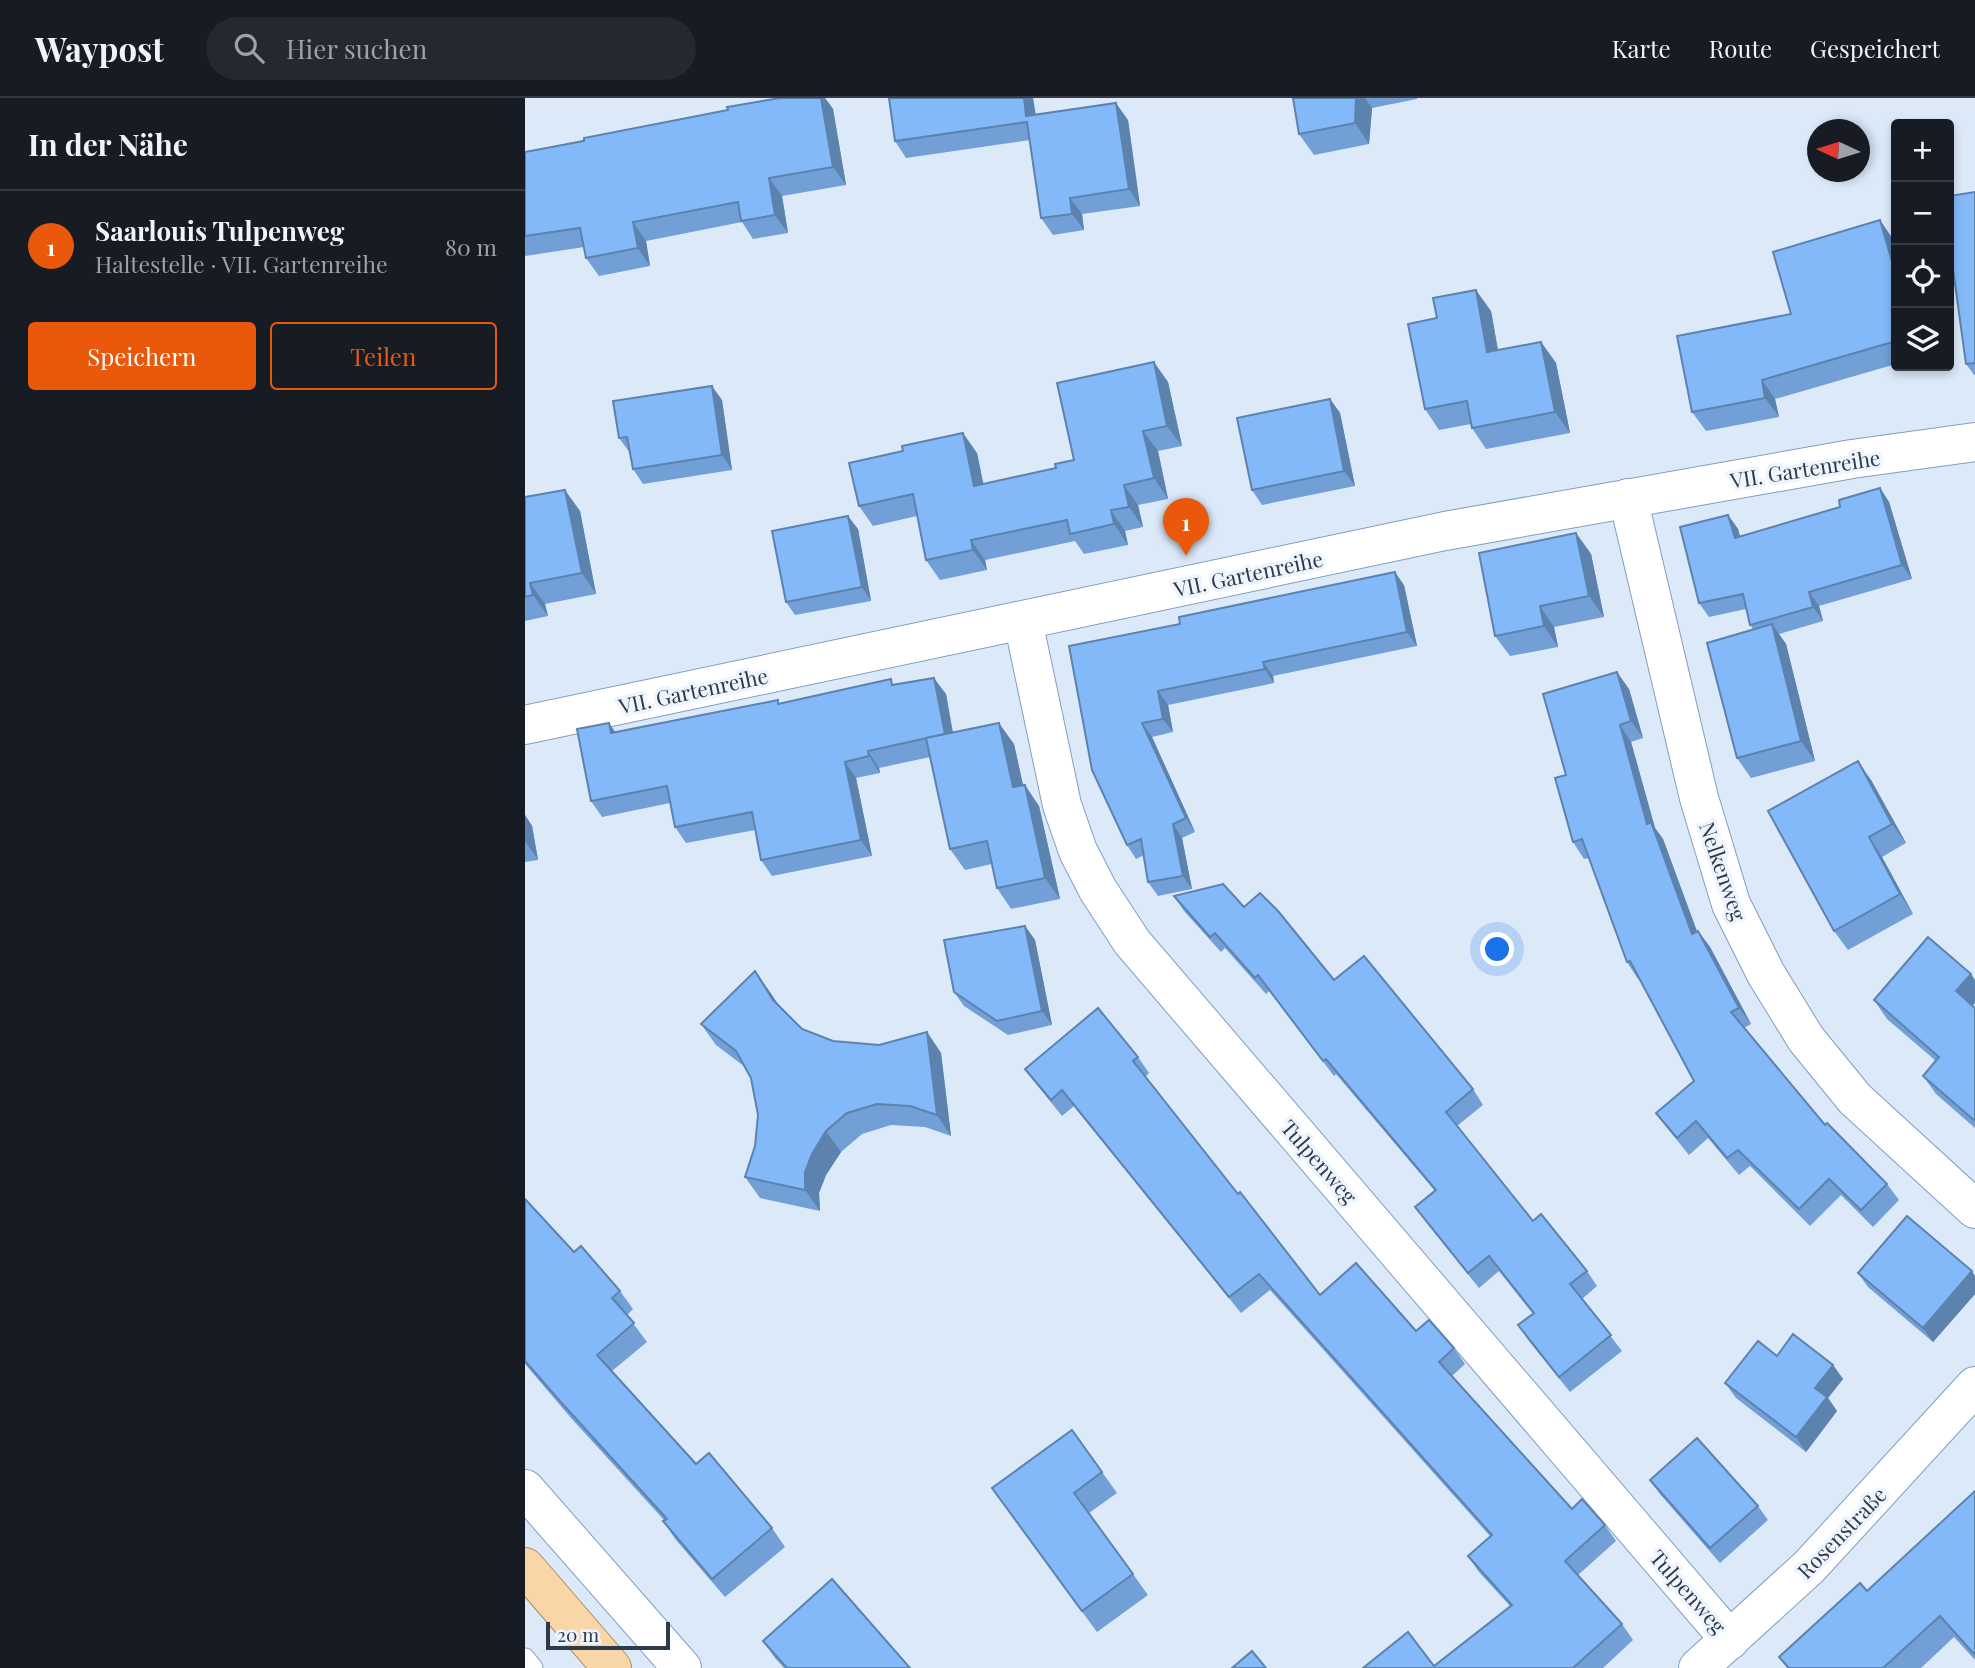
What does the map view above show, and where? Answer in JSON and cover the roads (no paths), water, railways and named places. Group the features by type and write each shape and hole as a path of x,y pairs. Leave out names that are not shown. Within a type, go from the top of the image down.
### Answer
{"main road":[{"path":"525,1567 612,1668"}],"street":[{"name":"VII. Gartenreihe","path":"525,726 1445,531 1852,459 1975,442"},
{"name":"Nelkenweg","path":"1628,498 1699,798 1731,904 1766,974 1806,1039 1855,1099 1975,1209"},
{"name":"Tulpenweg","path":"1023,621 1062,805 1078,851 1098,890 1132,942 1730,1640"},
{"name":"Rosenstraße","path":"1698,1668 1809,1567 1970,1403"},
{"path":"525,1489 682,1668"}],"lane":[{"path":"525,1658 534,1668"}],"place":[{"name":"Saarlouis Tulpenweg","path":"1186,556"}]}
